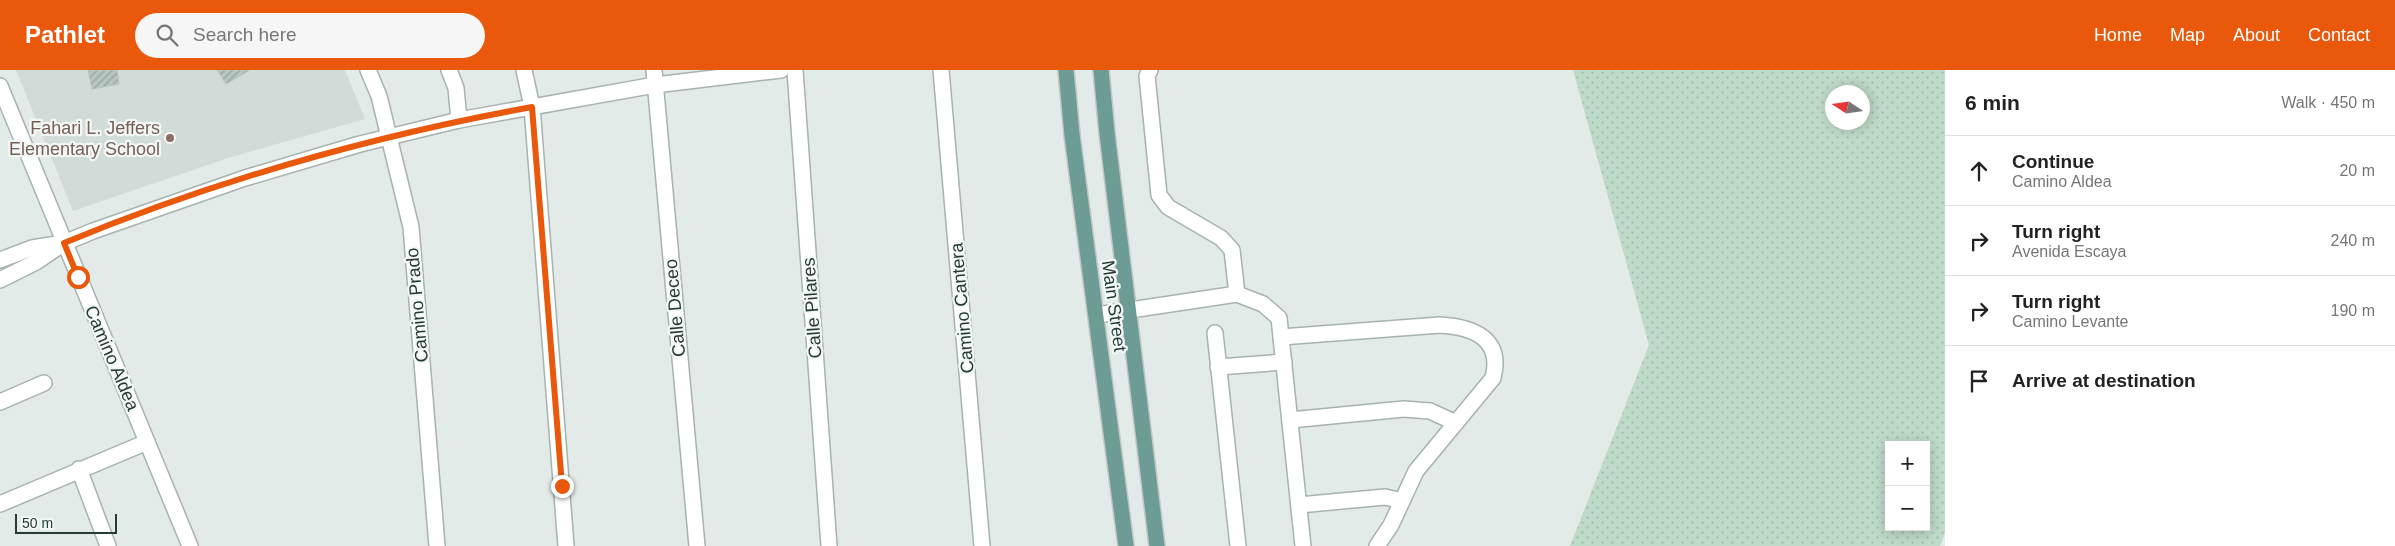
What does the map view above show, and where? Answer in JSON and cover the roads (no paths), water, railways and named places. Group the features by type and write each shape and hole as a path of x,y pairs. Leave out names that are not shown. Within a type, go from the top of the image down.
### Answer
{"main road":[{"name":"Main Street","path":"1066,70 1072,135 1126,546"},
{"name":"Main Street","path":"1101,70 1106,133 1130,312 1157,546"}],"street":[{"name":"Camino Prado","path":"368,70 379,96 411,227 437,546"},
{"path":"449,70 456,88 459,120"},
{"path":"524,70 532,107 566,546"},
{"path":"0,260 32,248 64,243 235,181 341,149 389,137 459,120 532,107 654,77 781,70"},
{"name":"Calle Pilares","path":"795,70 829,546"},
{"name":"Camino Cantera","path":"941,70 982,546"},
{"path":"1150,70 1147,76 1159,194 1168,207 1221,238 1232,250 1238,294"},
{"name":"Calle Deceo","path":"654,77 697,546"},
{"name":"Camino Aldea","path":"0,86 190,546"},
{"path":"0,280 36,262 64,243"},
{"path":"1097,316 1238,294 1264,304 1279,318 1303,546"},
{"path":"1281,338 1440,325 1462,326 1478,333 1493,349 1496,364 1493,378 1416,470 1402,501 1377,546"},
{"path":"1215,333 1238,546"},
{"path":"1218,367 1284,362"},
{"path":"0,402 44,383"},
{"path":"1290,420 1404,409 1430,411 1456,423"},
{"path":"0,504 79,469 147,442"},
{"path":"79,469 108,546"},
{"path":"1299,505 1385,497 1402,501"}],"place":[{"name":"Fahari L. Jeffers Elementary School","path":"170,138"}]}
